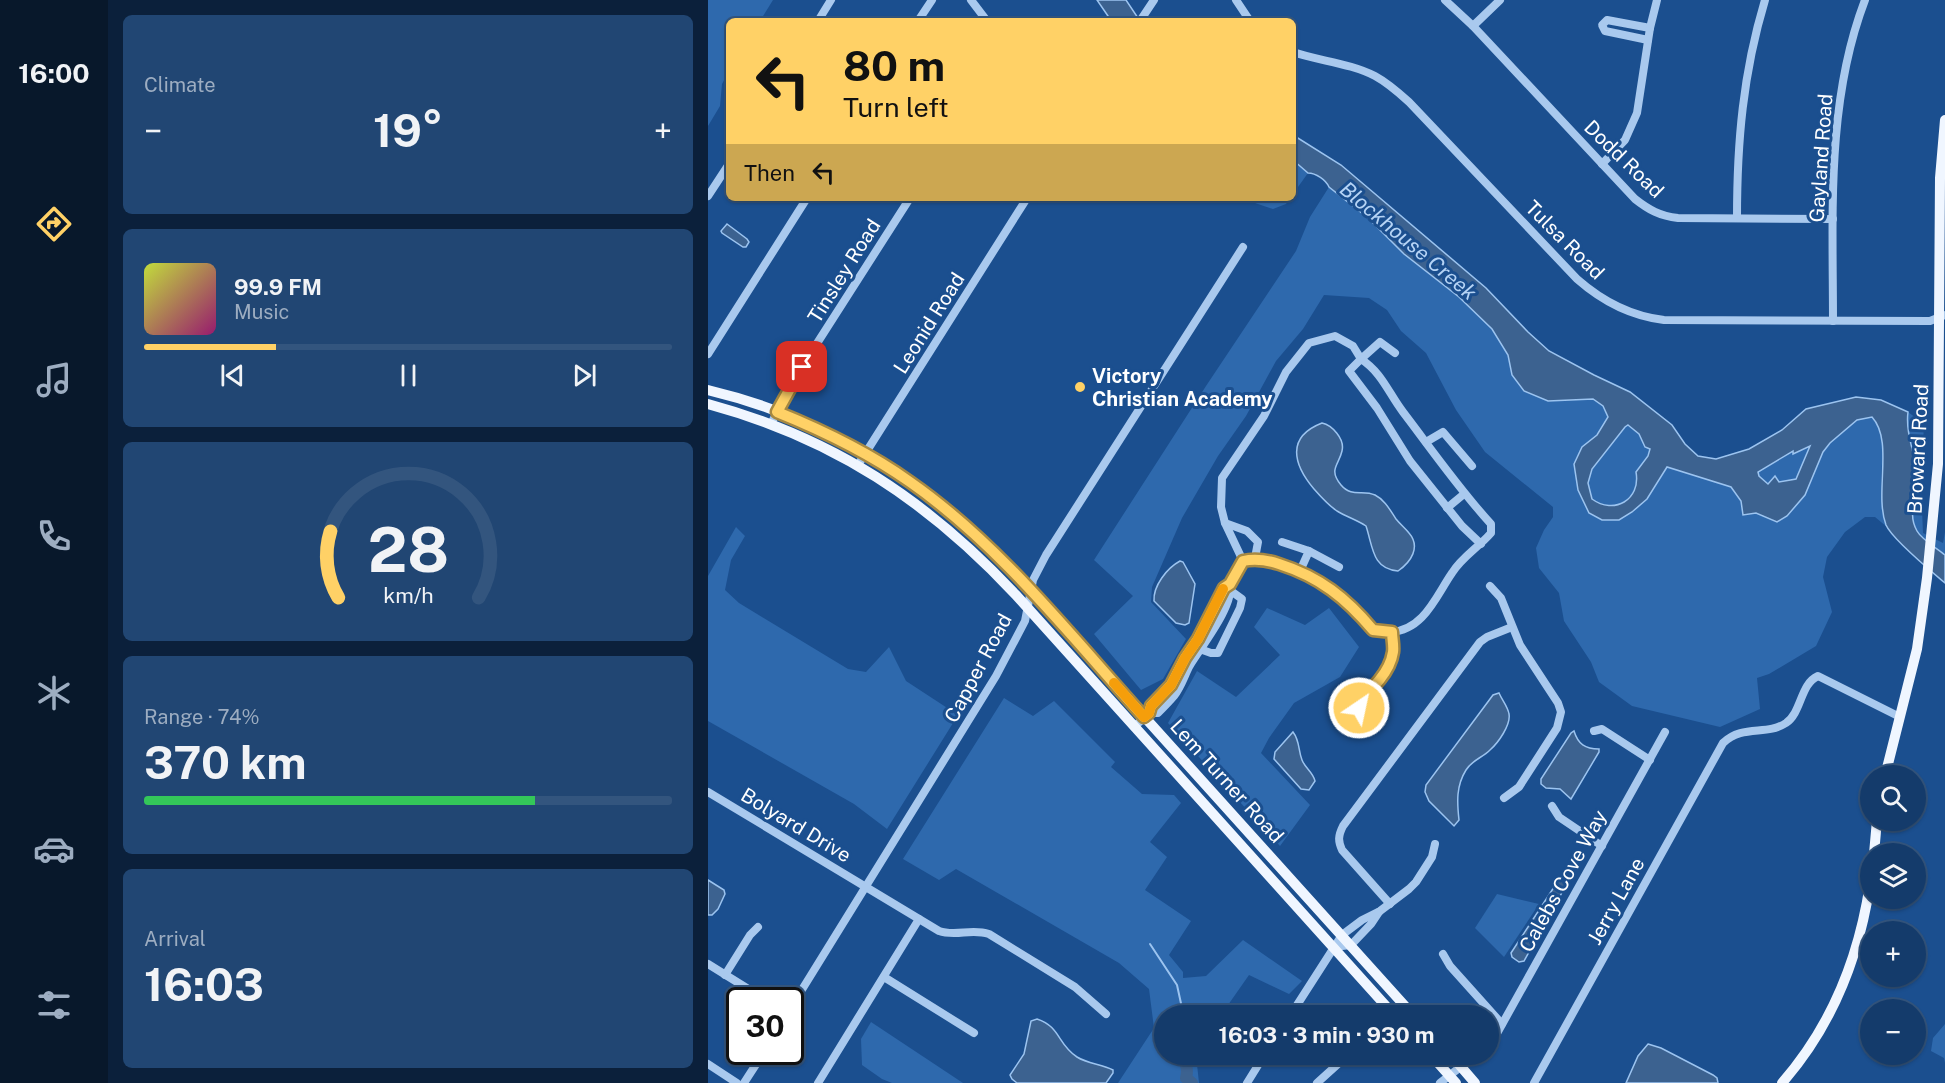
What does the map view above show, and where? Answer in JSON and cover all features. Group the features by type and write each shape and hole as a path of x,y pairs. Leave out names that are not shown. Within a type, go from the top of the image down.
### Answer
{"main road":[{"name":"Broward Road","path":"1888,765 1917,649 1927,578 1939,452 1942,317 1940,178 1945,120"},
{"name":"Lem Turner Road","path":"708,390 777,412 825,432 865,453 910,482 993,550 1147,715 1245,829 1403,1003"},
{"name":"Lem Turner Road","path":"708,405 771,424 819,445 858,465 910,499 944,525 982,559 1385,1005"},
{"path":"1235,839 1245,829"},
{"path":"1782,1083 1810,1047 1839,995 1859,941 1865,909"},
{"path":"1440,1065 1453,1079"},
{"path":"1461,1067 1475,1083"}],"street":[{"path":"820,18 831,0"},
{"path":"920,18 932,0"},
{"path":"971,0 985,18"},
{"path":"1142,18 1154,0"},
{"path":"1236,0 1248,18"},
{"name":"Dodd Road","path":"1445,0 1473,26 1635,199 1657,214 1678,218 1833,219"},
{"path":"1473,26 1500,0"},
{"path":"1602,164 1625,140 1637,113 1650,28 1657,0"},
{"path":"1737,218 1737,167 1743,101 1750,56 1765,0"},
{"name":"Gayland Road","path":"1833,321 1833,174 1838,110 1853,38 1865,0"},
{"path":"1648,40 1605,31 1602,25 1607,20 1650,28"},
{"name":"Tulsa Road","path":"1296,53 1362,71 1380,79 1397,91 1577,279 1608,302 1641,316 1664,320 1833,321 1930,321 1942,317"},
{"path":"708,196 726,169"},
{"path":"708,354 805,201"},
{"name":"Tinsley Road","path":"771,424 792,384 908,201"},
{"name":"Leonid Road","path":"858,465 1025,201"},
{"name":"Capper Road","path":"804,987 996,676 1025,621 1033,580 1046,555 1243,247"},
{"path":"1335,336 1353,346 1361,358 1374,368 1401,410 1464,494 1491,524 1491,533 1453,572 1433,605 1415,624 1392,632 1373,630 1357,611 1330,588 1300,571 1255,558 1243,561 1225,523 1221,507 1222,478 1264,416 1287,372 1310,343 1335,336"},
{"path":"1395,353 1380,342 1349,371 1377,408 1410,461 1461,526 1481,544"},
{"path":"1426,442 1443,432 1472,466"},
{"path":"1447,508 1464,494"},
{"path":"1225,523 1247,531 1258,542 1255,558"},
{"path":"1282,542 1309,551 1339,567"},
{"path":"1300,571 1309,551"},
{"path":"1230,588 1243,561"},
{"path":"1490,586 1501,598 1520,645 1558,703 1561,712 1557,728 1519,787 1504,798"},
{"path":"1134,727 1147,715 1151,706 1171,685 1197,648 1224,588 1230,588 1242,599 1240,608 1218,653 1211,654 1197,648"},
{"path":"1390,904 1342,850 1338,842 1339,834 1479,642 1512,627"},
{"path":"1357,701 1377,683 1387,668 1393,651 1392,632"},
{"name":"Jerry Lane","path":"1534,1083 1718,749 1729,736 1746,730 1773,728 1788,722 1809,683 1818,676 1900,717"},
{"path":"1594,731 1602,729 1650,760"},
{"name":"Calebs Cove Way","path":"1499,1028 1665,732"},
{"name":"Bolyard Drive","path":"708,792 939,931 955,934 969,930 989,934 1075,987 1106,1014"},
{"path":"1552,806 1559,818 1602,846"},
{"path":"1297,1005 1342,935 1390,904 1416,882 1432,858 1435,844"},
{"path":"1333,947 1351,945 1380,911"},
{"path":"818,1083 919,919"},
{"path":"725,975 750,935 758,927"},
{"path":"1443,954 1450,966 1502,1024"},
{"path":"708,964 745,987"},
{"path":"884,977 974,1033"},
{"path":"708,1064 738,1083"},
{"path":"744,1083 756,1065"},
{"path":"1247,1083 1258,1065"},
{"path":"1317,1083 1337,1065"},
{"path":"1440,1083 1453,1079 1463,1065"}],"shaded area":[{"path":"708,0 773,0 762,18 726,18 726,77 722,84 720,106 708,126"},
{"path":"1296,163 1308,173 1296,190"},
{"path":"1329,187 1368,218 1404,254 1459,297 1492,329 1508,355 1512,375 1548,401 1593,399 1603,406 1608,417 1597,435 1582,447 1589,513 1647,499 1667,467 1731,487 1741,501 1756,513 1778,522 1805,495 1823,452 1830,443 1857,420 1872,417 1881,432 1882,439 1881,493 1887,527 1875,517 1865,517 1845,532 1827,557 1823,577 1832,612 1816,646 1769,674 1757,678 1760,709 1720,727 1632,706 1599,682 1591,662 1564,621 1559,593 1539,568 1536,548 1553,517 1553,507 1485,452 1456,410 1426,353 1401,331 1387,310 1369,298 1324,295 1303,329 1276,361 1246,416 1218,456 1182,518 1152,587 1151,602 1186,639 1163,679 1141,690 1094,634 1133,596 1094,560 1296,251 1310,217"},
{"path":"1253,201 1288,201 1273,209"},
{"path":"1908,412 1924,424 1921,485 1923,533 1943,543 1945,532 1945,555 1922,538 1914,524 1913,511 1918,481 1908,429"},
{"path":"1629,425 1639,434 1645,447 1650,449 1648,456 1636,472 1636,482 1630,497 1617,505 1600,504 1592,499 1588,483 1592,469"},
{"path":"1810,446 1796,479 1768,484 1759,476 1758,471 1794,450"},
{"path":"736,527 745,536 731,560 725,590 739,603 848,669 866,672 889,647 906,681 958,715 887,829 854,804 708,721 708,576"},
{"path":"1267,608 1305,625 1329,608 1359,647 1340,677 1294,703 1261,753 1310,805 1280,846 1168,723 1197,671 1236,697 1280,655 1254,627"},
{"path":"1004,698 1033,716 1054,701 1115,762 1111,767 1142,794 1174,795 1181,803 1150,842 1167,857 1145,890 1191,921 1169,955 1183,972 1183,978 1206,976 1243,940 1302,981 1289,994 1249,975 1228,1005 1154,1005 1154,1028 1149,989 1119,963 956,869 939,880 903,859"},
{"path":"1497,894 1539,904 1504,957 1475,928"},
{"path":"871,1022 963,1083 892,1083 882,1079 862,1065 861,1039"},
{"path":"1945,1024 1945,1063 1944,1058 1931,1051 1933,1038"},
{"path":"1154,1028 1154,1065 1197,1065 1199,1083 1118,1083"}],"water":[{"path":"1097,0 1126,0 1138,18 1108,18"},
{"name":"Blockhouse Creek","path":"1296,137 1341,165 1486,288 1549,351 1630,392 1672,425 1685,444 1698,456 1716,459 1749,449 1782,430 1806,409 1856,397 1881,400 1908,412 1908,429 1918,481 1913,511 1914,524 1922,538 1945,555 1945,583 1904,547 1886,525 1882,498 1882,440 1872,417 1857,420 1830,443 1823,452 1805,495 1787,516 1777,522 1756,513 1743,515 1741,501 1731,487 1667,467 1647,499 1619,520 1602,520 1589,513 1578,490 1574,464 1582,447 1597,435 1608,417 1603,406 1593,399 1548,401 1524,391 1512,375 1508,355 1492,329 1459,297 1404,254 1368,218 1329,187 1323,179 1308,173 1296,163","holes":["1628,425 1639,434 1645,447 1650,449 1648,456 1636,472 1636,482 1630,497 1617,505 1600,504 1592,499 1588,483 1592,469 1625,427","1810,446 1796,479 1779,482 1775,476 1768,484 1758,472 1793,451 1793,454"]},
{"path":"727,224 747,239 749,242 746,247 722,233 721,231"},
{"path":"1322,423 1334,430 1342,442 1341,456 1335,471 1337,480 1349,491 1371,493 1379,497 1413,538 1413,554 1398,571 1383,566 1378,561 1366,526 1331,506 1314,489 1301,470 1297,452 1298,443 1310,429"},
{"path":"1180,561 1183,562 1195,584 1189,623 1185,625 1176,623 1154,601 1156,589 1162,578"},
{"path":"1499,693 1508,711 1508,723 1497,743 1466,770 1460,782 1458,794 1459,820 1454,826 1429,801 1425,792 1426,785 1493,695"},
{"path":"1574,731 1583,745 1599,749 1599,752 1571,799 1560,789 1546,788 1541,784 1541,779"},
{"path":"1293,732 1302,760 1315,781 1309,790 1301,789 1274,759 1275,752"},
{"path":"708,880 724,890 725,894 718,909 712,915 708,915"},
{"path":"1562,880 1565,887 1524,961 1519,962 1512,957 1511,953 1558,881"},
{"path":"1037,1019 1051,1026 1066,1047 1077,1057 1113,1070 1106,1083 1017,1083 1012,1079 1010,1075 1024,1054 1031,1021"},
{"path":"1648,1044 1661,1048 1713,1075 1717,1078 1718,1083 1626,1083 1638,1056"}],"waterway":[{"path":"1150,944 1177,985 1181,1005"},
{"path":"1186,1065 1186,1078 1192,1083"}],"slow traffic":[{"path":"1114,683 1144,717 1149,713 1151,706 1171,685 1198,639 1223,589"}],"place":[{"name":"Victory Christian Academy","path":"1080,387"}],"route":[{"path":"802,367 777,412 806,423 865,453 910,482 950,512 993,550 1144,717 1171,685 1224,588 1230,584 1243,561 1255,558 1300,571 1330,588 1357,611 1373,630 1392,632 1393,651 1387,668 1377,683 1357,701 1359,708"}]}
